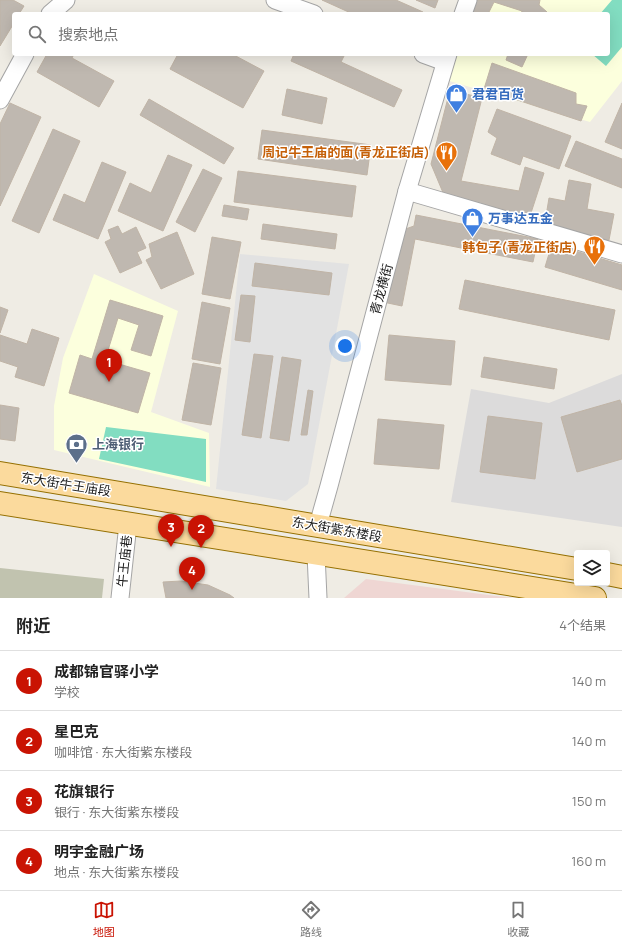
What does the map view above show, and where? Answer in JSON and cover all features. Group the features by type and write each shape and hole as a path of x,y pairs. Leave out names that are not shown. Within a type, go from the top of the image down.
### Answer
{"main road":[{"name":"东大街牛王庙段","path":"0,473 131,494"},
{"name":"东大街紫东楼段","path":"131,494 574,568"},
{"path":"0,503 128,524"},
{"name":"东大街紫东楼段","path":"128,524 316,554 536,593 595,598"},
{"path":"610,575 622,577"}],"street":[{"path":"52,12 66,0"},
{"path":"275,0 307,8"},
{"path":"464,12 468,0"},
{"path":"0,100 23,56"},
{"path":"436,56 447,58"},
{"name":"青龙横街","path":"318,525 407,191 447,58"},
{"path":"407,191 622,254"},
{"name":"牛王庙巷","path":"120,598 128,524"},
{"path":"316,554 318,598"}],"shaded area":[{"path":"475,0 622,0 622,81 590,122 446,80 455,56 610,56 610,12 471,12"},
{"path":"240,254 349,264 308,484 286,501 216,489"},
{"path":"94,274 178,311 151,412 209,433 210,487 54,450 54,406 63,358"},
{"path":"622,374 622,527 451,502 471,389 549,403"},
{"path":"0,568 104,579 102,598 0,598"},
{"path":"366,579 512,598 344,598"}],"green space":[{"path":"612,0 622,0 622,47 606,66 594,56 610,56 610,12 602,12"},
{"path":"106,427 206,439 206,482 99,459"}],"building":[{"path":"0,0 13,0 24,6 20,12 12,12 12,26 0,46"},
{"path":"322,0 396,0 423,12 349,12"},
{"path":"416,0 438,0 435,8"},
{"path":"477,0 540,0 539,5 547,12 522,12 494,2 489,12 473,12"},
{"path":"46,56 73,56 72,58 114,81 99,107 37,72"},
{"path":"177,56 236,56 264,71 243,108 170,69"},
{"path":"293,56 344,56 341,62 402,90 394,107 291,61"},
{"path":"507,56 527,56 522,67 506,60"},
{"path":"492,63 576,93 576,104 587,106 581,121 484,89"},
{"path":"287,89 327,98 322,124 282,115"},
{"path":"450,90 482,98 461,181 519,191 525,167 544,173 530,216 444,195 431,164"},
{"path":"149,99 234,148 224,164 140,115"},
{"path":"10,103 41,117 0,206 0,124"},
{"path":"622,103 622,149 605,142"},
{"path":"497,109 571,136 559,169 523,156 520,165 491,154 497,138 488,132"},
{"path":"53,129 80,141 39,233 12,221"},
{"path":"262,130 371,145 367,175 258,159"},
{"path":"576,141 622,159 622,188 565,166"},
{"path":"168,155 192,165 163,231 118,211 130,183 151,193"},
{"path":"102,162 126,172 98,239 53,220 64,194 85,203"},
{"path":"203,169 222,178 195,232 176,222"},
{"path":"238,171 356,186 352,217 234,202"},
{"path":"569,180 591,184 587,209 614,214 609,240 544,228 549,198 565,201"},
{"path":"224,205 249,209 247,220 222,216"},
{"path":"416,215 538,239 533,262 415,239 402,306 383,302 397,232 414,226"},
{"path":"263,224 337,234 335,249 261,239"},
{"path":"118,226 122,234 136,227 146,248 137,252 142,263 120,273 105,242 111,239 108,230"},
{"path":"177,232 194,274 161,289 146,260 152,257 149,244"},
{"path":"212,237 241,242 230,299 202,294"},
{"path":"552,244 622,265 622,290 545,267"},
{"path":"255,263 332,273 329,295 252,286"},
{"path":"465,280 615,310 609,340 459,309"},
{"path":"241,295 255,296 250,342 235,340"},
{"path":"110,300 163,316 151,356 131,350 139,325 118,318 105,360 150,373 138,413 69,393 80,355 92,359"},
{"path":"202,302 230,308 220,364 192,359"},
{"path":"0,307 8,310 0,333"},
{"path":"32,329 59,338 44,386 15,377 18,367 0,361 0,335 27,344"},
{"path":"389,335 455,341 451,385 385,380"},
{"path":"254,354 273,356 261,438 242,435"},
{"path":"282,357 301,360 289,441 270,438"},
{"path":"484,357 557,369 554,389 481,377"},
{"path":"193,363 221,368 211,425 182,420"},
{"path":"308,390 313,391 307,435 301,435"},
{"path":"620,400 622,406 622,459 577,472 561,417"},
{"path":"0,405 19,408 15,441 0,439"},
{"path":"488,416 542,423 535,479 480,472"},
{"path":"378,419 444,425 439,469 374,464"},
{"path":"181,581 208,585 234,598 166,598 163,582"}],"place":[{"name":"君君百货","path":"457,114"},
{"name":"周记牛王庙的面(青龙正街店)","path":"446,172"},
{"name":"万事达五金","path":"473,238"},
{"name":"韩包子(青龙正街店)","path":"594,266"},
{"name":"成都锦官驿小学","path":"109,382"},
{"name":"上海银行","path":"76,464"},
{"name":"花旗银行","path":"171,547"},
{"name":"星巴克","path":"201,548"},
{"name":"明宇金融广场","path":"192,590"}]}
